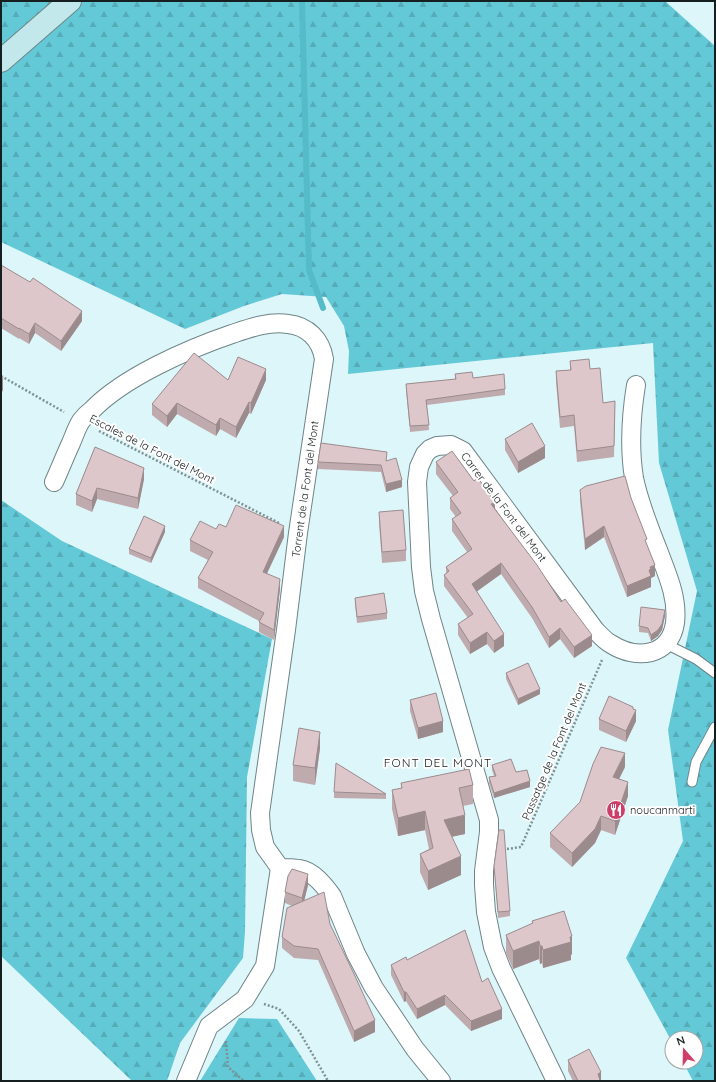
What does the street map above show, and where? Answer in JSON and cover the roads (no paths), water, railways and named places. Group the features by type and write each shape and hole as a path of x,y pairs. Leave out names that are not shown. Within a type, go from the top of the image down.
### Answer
{"street":[{"path":"1,61 70,1"},
{"name":"Torrent de la Font del Mont","path":"54,482 81,422 112,392 135,378 211,341 258,326 274,323 288,324 304,328 318,341 324,359 298,533 260,812 265,847 280,868"},
{"path":"636,385 631,424 632,462 638,495 672,586 674,599 675,623 670,638 666,644"},
{"name":"Carrer de la Font del Mont","path":"556,1081 501,968 493,947 488,925 484,898 484,871 489,832 488,820 430,619 420,566 416,482 419,468 425,454 430,449 444,444 457,447 463,451 596,630 610,644 626,651 636,653 655,651 666,644"},
{"path":"186,1081 209,1026 244,999 265,966 280,868 299,869 307,872 327,889 332,896 356,954 374,988 415,1050 441,1081"}],"lane":[{"path":"666,644 696,659 715,673"},
{"path":"692,782 696,762 715,727"}],"waterway":[{"path":"302,1 309,270 323,308"}],"place":[{"name":"noucanmarti","path":"616,810"}],"district":[{"name":"FONT DEL MONT","path":"438,762"}]}
